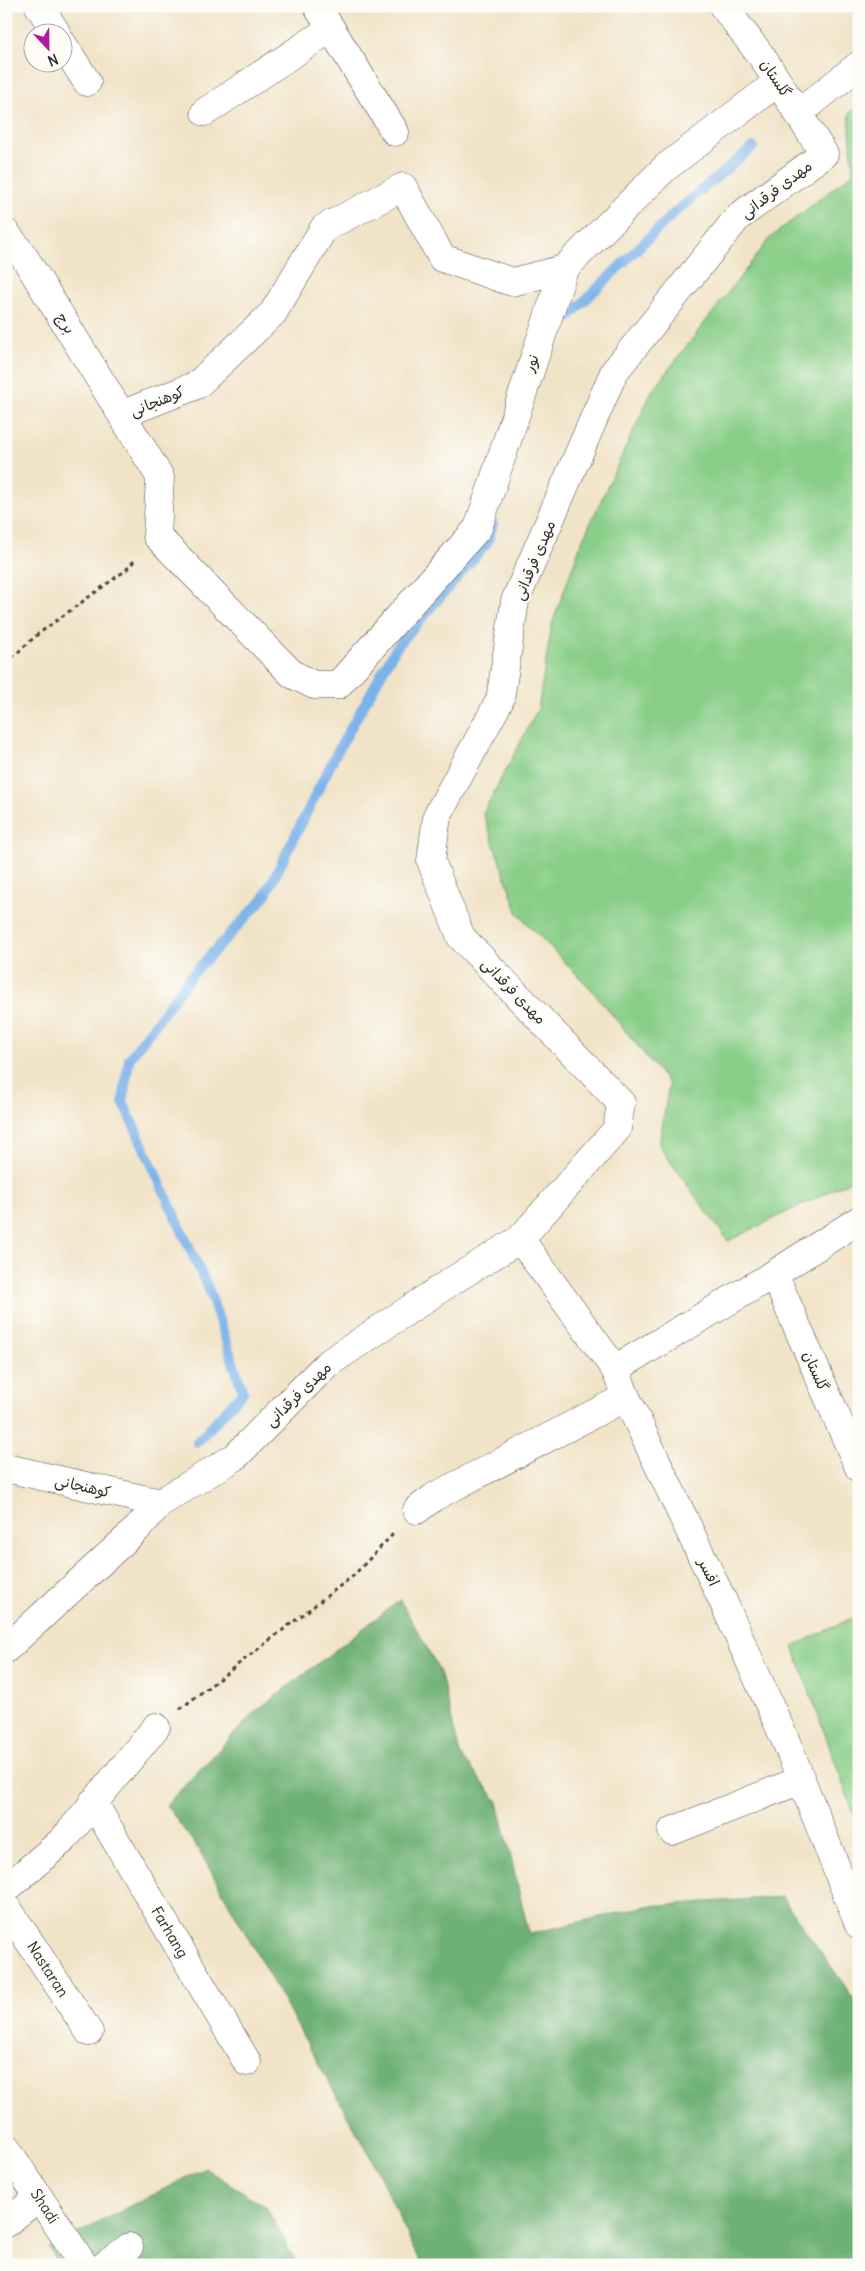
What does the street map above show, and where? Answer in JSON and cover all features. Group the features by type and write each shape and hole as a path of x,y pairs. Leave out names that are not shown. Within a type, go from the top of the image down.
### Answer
{"street":[{"path":"39,6 49,22"},
{"name":"گلستان","path":"723,6 762,57 824,154"},
{"path":"205,112 324,17 396,132"},
{"path":"72,59 87,82"},
{"path":"799,113 859,66"},
{"name":"نور","path":"157,536 292,674 314,685 338,685 478,528 564,269 664,168 778,82"},
{"name":"مهدی فرقدانی","path":"6,1649 137,1529 160,1503 235,1457 327,1364 448,1283 520,1239 617,1129 621,1103 461,937 431,861 437,816 500,700 515,602 614,372 738,217 824,154"},
{"name":"کوهنجانی","path":"157,536 160,477 124,414 196,385 273,313 324,228 403,187 442,258 512,282 564,269"},
{"name":"برج","path":"6,233 23,255 124,414"},
{"path":"615,1369 774,1274 859,1220"},
{"name":"افسر","path":"520,1239 615,1369 626,1397 722,1599 801,1780 859,1925"},
{"name":"گلستان","path":"774,1274 859,1468"},
{"path":"417,1510 434,1497 626,1397"},
{"name":"کوهنجانی","path":"6,1468 160,1503"},
{"path":"6,1889 64,1839 156,1727"},
{"path":"672,1832 801,1780"},
{"name":"Farhang","path":"93,1802 247,2062"},
{"name":"Nastaran","path":"6,1906 89,2032"},
{"name":"Shadi","path":"6,2148 84,2265"},
{"path":"6,2223 40,2197"},
{"path":"105,2265 128,2246"}],"path":[{"path":"6,663 38,634 126,570 157,536"},
{"path":"156,1727 353,1576 417,1510"}],"green space":[{"path":"859,106 859,1177 728,1241 659,1146 669,1084 590,988 518,914 483,813 538,709 552,624 582,541 652,391 771,237 853,173 849,113"},
{"path":"400,1600 440,1671 460,1754 498,1802 529,1934 646,1906 782,1897 859,2006 859,2265 422,2265 370,2156 199,1850 166,1805 256,1711"},
{"path":"859,1615 859,1828 793,1646"},
{"path":"205,2168 266,2207 298,2265 58,2265 49,2248"}],"waterway":[{"path":"553,336 554,331 674,213 753,147"},
{"path":"197,1442 243,1392 209,1290 123,1102 129,1059 190,977 264,898 336,754 396,648 487,543 493,524"}]}
